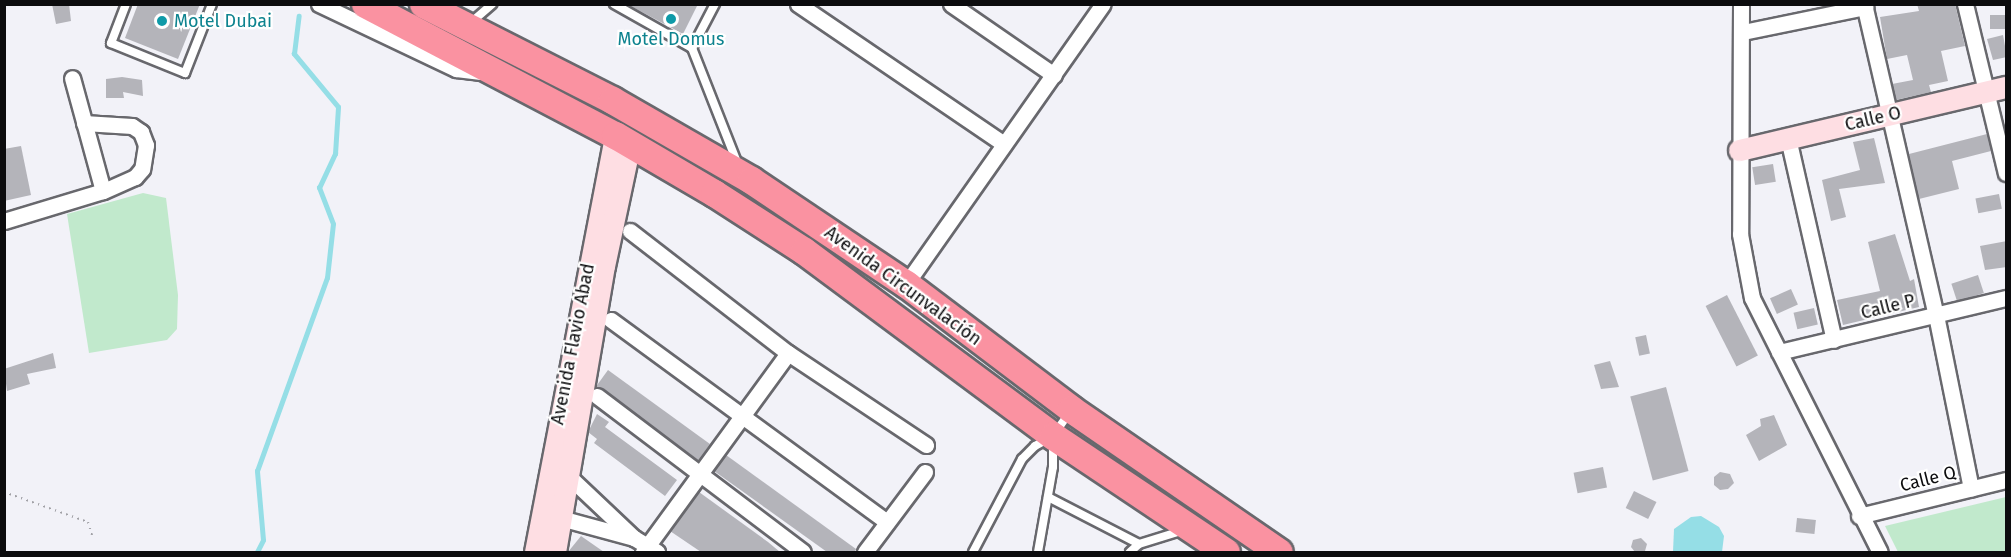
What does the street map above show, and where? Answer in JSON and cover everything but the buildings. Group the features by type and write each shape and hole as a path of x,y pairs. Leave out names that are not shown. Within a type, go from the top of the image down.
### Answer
{"highway":[{"name":"Avenida Circunvalación","path":"365,4 622,139 804,251 1053,436 1103,470 1199,516"},
{"name":"Avenida Circunvalación","path":"423,4 640,116 751,180 906,284 1007,362 1122,443 1199,516 1231,541 1279,552"},
{"path":"987,385 1007,362"},
{"path":"1103,470 1122,443"}],"street":[{"name":"Avenida Circunvalación","path":"319,4 456,69 499,74"},
{"path":"798,4 1004,144"},
{"path":"951,4 1054,75"},
{"path":"1741,4 1743,32 1739,150 1740,234 1752,298 1880,552"},
{"path":"1965,4 2007,173"},
{"path":"906,284 1054,75 1100,5"},
{"name":"Avenida Circunvalación","path":"458,6 509,48"},
{"path":"1743,32 1864,6 1936,315 1971,488"},
{"path":"72,78 103,191"},
{"name":"Calle O","path":"1739,150 2007,87"},
{"path":"4,221 103,191 135,177 142,169 146,145 141,132 132,126 84,123"},
{"path":"1788,138 1834,340"},
{"name":"Avenida Flavio Abad","path":"536,552 551,515 622,139"},
{"path":"630,231 788,353 926,446"},
{"name":"Calle P","path":"1779,352 2007,298"},
{"path":"611,320 887,522"},
{"path":"559,469 649,550 700,474 788,353"},
{"path":"597,396 803,552"},
{"path":"865,552 925,472"},
{"name":"Calle Q","path":"1860,516 2007,480"},
{"path":"551,515 634,538"},
{"name":"Avenida Flavio Abad","path":"551,515 555,552"}],"lane":[{"path":"126,4 111,43 184,73 212,4"},
{"path":"475,19 492,4"},
{"path":"614,4 692,48 738,166 751,180"},
{"path":"692,48 715,4"},
{"path":"973,552 1022,459 1035,446 1053,436 1071,409"},
{"path":"1038,552 1048,497 1053,436"},
{"path":"1048,497 1139,544"},
{"path":"1130,552 1139,544 1199,516"}],"path":[{"path":"4,492 88,522 93,538"}],"green space":[{"path":"143,193 166,198 178,295 177,329 167,340 89,353 67,214"},
{"path":"2006,497 2006,552 1898,552 1885,526"}],"water":[{"path":"1701,516 1719,527 1724,536 1722,552 1673,552 1674,529 1691,517"}],"waterway":[{"path":"257,552 263,540 257,471 327,278 333,224 319,188 335,154 338,107 294,54 299,16"}],"place":[{"name":"Motel Domus","path":"671,19"},
{"name":"Motel Dubai","path":"162,21"}]}
